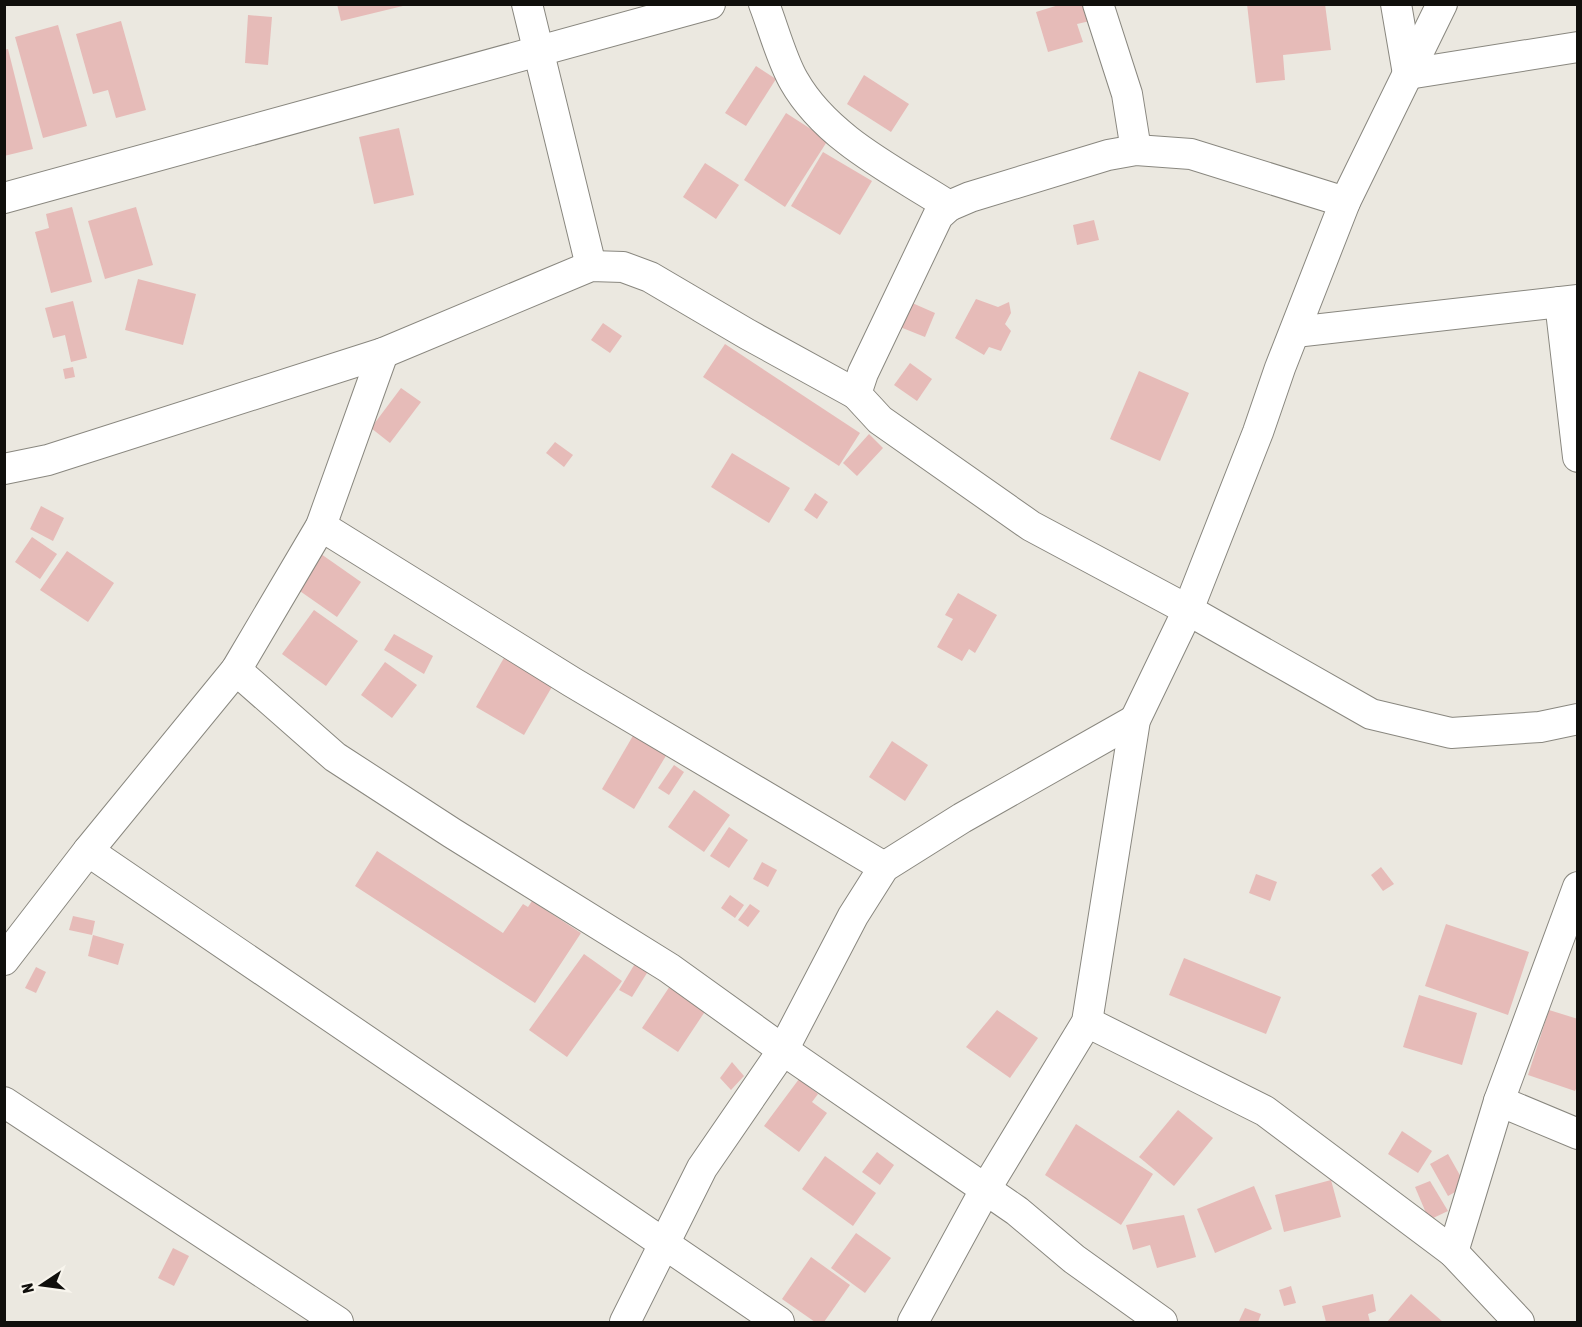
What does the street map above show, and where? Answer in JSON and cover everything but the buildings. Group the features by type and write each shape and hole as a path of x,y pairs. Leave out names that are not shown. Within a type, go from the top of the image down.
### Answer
{"street":[{"path":"527,4 591,266"},
{"path":"4,198 710,4"},
{"path":"764,4 794,81 818,114 854,145 949,206"},
{"path":"1098,4 1127,94 1136,150"},
{"path":"1396,4 1408,74"},
{"path":"913,1322 985,1190 1087,1022 1135,720 1188,610 1345,202 1442,4"},
{"path":"1408,74 1578,47"},
{"path":"856,394 863,373 938,216 949,206 970,197 1096,158 1136,150 1191,153 1345,202"},
{"path":"4,469 48,460 383,353 591,266 623,267 650,277 856,394 880,420 1030,526 1188,610 1371,714 1451,733 1540,727 1578,719"},
{"path":"1295,332 1569,301 1578,457"},
{"path":"4,960 88,851 236,670 321,526 383,353"},
{"path":"321,526 572,682 884,867"},
{"path":"236,670 335,757 669,968 783,1050 1017,1211 1074,1259 1162,1323"},
{"path":"625,1323 702,1168 783,1050 853,916 884,867 962,818 1135,720"},
{"path":"88,851 779,1323"},
{"path":"1453,1252 1499,1101 1578,886"},
{"path":"1087,1022 1265,1111 1453,1252 1519,1323"},
{"path":"1499,1101 1578,1134"},
{"path":"4,1102 338,1323"}]}
